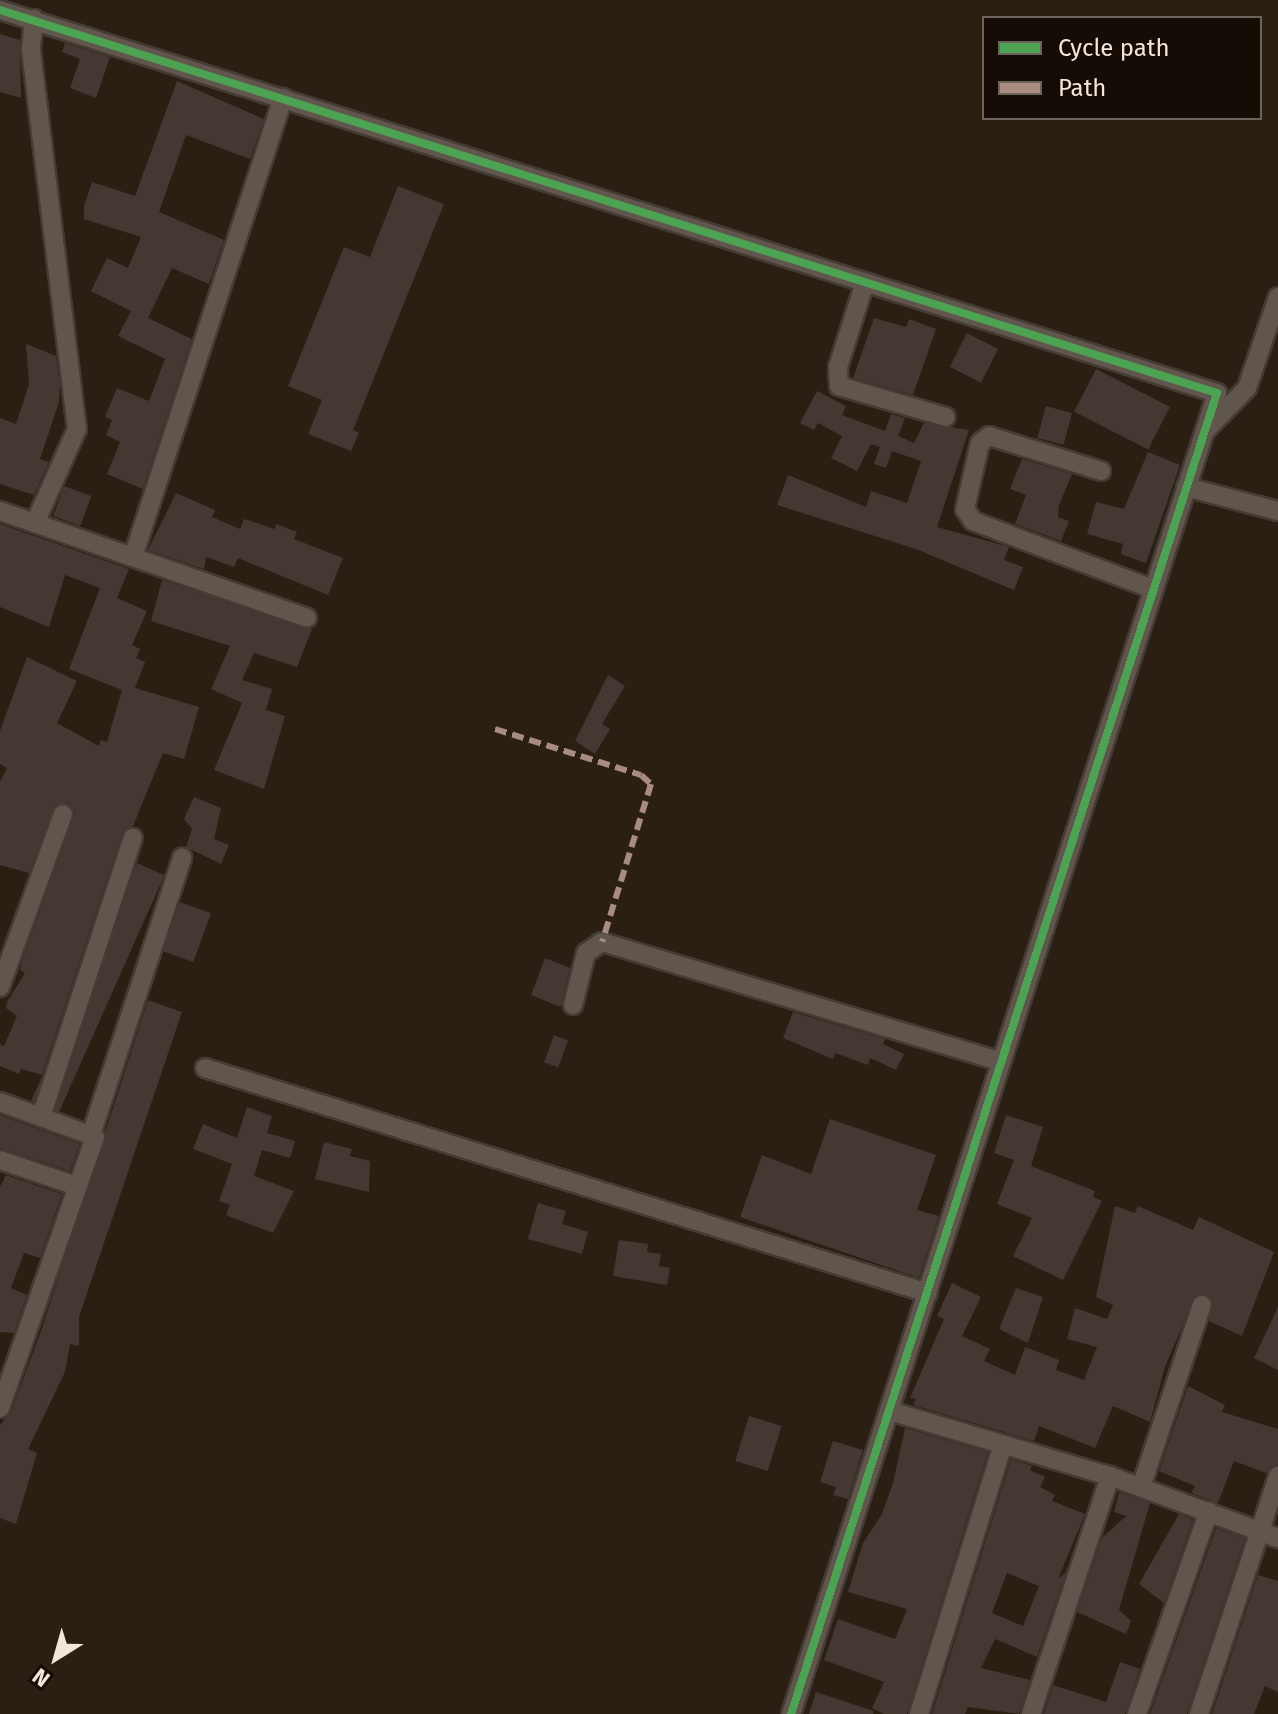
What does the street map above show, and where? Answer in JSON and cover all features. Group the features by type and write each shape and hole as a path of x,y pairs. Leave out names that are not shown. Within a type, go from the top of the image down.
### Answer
{"street":[{"path":"0,10 1217,393 999,1061 928,1293 791,1714"},
{"path":"34,19 31,50 77,429 35,523"},
{"path":"133,557 283,98"},
{"path":"865,282 838,367 839,386 946,417"},
{"path":"1205,431 1247,388 1278,297"},
{"path":"1101,471 989,436 980,443 965,509 973,521 1153,589"},
{"path":"1186,487 1278,511"},
{"path":"0,511 307,618"},
{"path":"0,987 63,814"},
{"path":"41,1117 133,838"},
{"path":"0,1408 77,1186 182,858"},
{"path":"573,1005 586,953 602,942 999,1061"},
{"path":"205,1068 928,1293"},
{"path":"0,1102 91,1135"},
{"path":"0,1160 77,1186"},
{"path":"1141,1487 1202,1305"},
{"path":"890,1411 1110,1476 1269,1535"},
{"path":"919,1714 1003,1445"},
{"path":"1031,1714 1110,1476"},
{"path":"1199,1714 1269,1535 1278,1476"},
{"path":"1137,1714 1209,1511"}],"building":[{"path":"0,34 20,40 21,98 0,92"},
{"path":"65,43 110,57 96,98 70,88 80,59 62,52"},
{"path":"177,81 264,119 250,159 186,135 159,212 224,240 209,284 172,268 148,318 192,339 143,489 107,474 120,442 106,435 112,420 105,417 117,388 149,401 165,359 118,336 131,311 91,291 107,258 128,268 141,237 84,219 84,206 92,182 135,196"},
{"path":"398,186 444,204 353,430 359,433 351,451 308,434 322,400 288,386 344,247 370,257"},
{"path":"874,318 906,327 909,319 936,329 913,395 853,378"},
{"path":"967,333 998,349 981,383 950,367"},
{"path":"26,344 56,356 60,384 59,402 40,459 49,462 34,495 0,484 0,418 16,424 29,384"},
{"path":"1096,369 1170,407 1148,449 1074,412"},
{"path":"817,391 846,406 842,415 885,431 891,414 905,418 898,436 914,443 924,423 969,430 937,527 1009,547 1004,560 1023,567 1014,590 916,549 777,505 788,475 866,507 871,491 907,503 921,461 892,451 886,468 874,464 880,447 871,444 857,471 831,458 842,436 818,423 814,430 800,423"},
{"path":"1046,406 1072,413 1064,445 1037,438"},
{"path":"1148,452 1180,465 1146,563 1121,554 1123,544 1087,534 1096,502 1124,509"},
{"path":"1022,459 1072,474 1059,505 1058,517 1069,521 1061,541 1015,524 1026,495 1010,489"},
{"path":"64,486 91,496 80,526 53,516"},
{"path":"176,493 215,510 212,517 240,529 244,519 275,529 276,524 297,532 294,539 343,558 328,595 238,558 234,567 206,557 204,569 148,550"},
{"path":"0,524 129,569 117,598 147,611 132,645 140,649 136,658 145,662 135,688 199,707 184,759 163,753 133,826 122,834 42,1075 21,1069 19,1074 0,1066 0,1044 4,1046 17,1016 6,1008 7,1002 25,973 20,970 22,961 75,813 68,803 55,805 29,873 0,865 0,782 7,768 0,764 0,731 27,657 77,681 57,723 99,746 101,740 107,742 122,690 69,669 100,588 65,575 49,627 0,607"},
{"path":"162,580 312,629 297,667 254,653 242,680 272,689 266,710 285,716 264,789 214,770 242,703 211,689 230,646 151,621"},
{"path":"608,675 625,686 602,724 610,729 595,754 575,741"},
{"path":"194,797 221,808 214,839 229,845 221,864 186,847 192,829 184,819"},
{"path":"137,863 164,875 59,1113 31,1101"},
{"path":"180,902 211,913 193,962 162,951"},
{"path":"545,958 570,968 561,1007 531,995"},
{"path":"148,1000 182,1012 79,1317 79,1346 70,1344 65,1372 28,1449 37,1453 16,1524 0,1518 0,1425 11,1412 40,1334"},
{"path":"793,1012 885,1039 883,1044 904,1054 896,1070 870,1058 868,1065 835,1053 833,1059 783,1038"},
{"path":"554,1035 568,1040 558,1067 544,1062"},
{"path":"247,1107 272,1116 267,1133 295,1141 290,1158 262,1150 254,1176 294,1191 273,1233 226,1215 230,1205 219,1201 232,1164 193,1149 203,1124 237,1138"},
{"path":"0,1115 80,1144 70,1171 0,1148"},
{"path":"1006,1115 1043,1127 1031,1166 1095,1191 1093,1197 1102,1201 1063,1280 1013,1256 1032,1218 997,1204 1014,1160 994,1153"},
{"path":"830,1119 936,1155 917,1210 939,1216 919,1278 740,1217 762,1155 811,1174"},
{"path":"324,1142 352,1149 350,1156 370,1161 369,1192 315,1179"},
{"path":"6,1175 62,1194 40,1258 24,1253 11,1288 27,1295 14,1333 0,1332 0,1187"},
{"path":"538,1203 566,1211 562,1224 588,1232 582,1254 528,1239"},
{"path":"1115,1206 1135,1213 1138,1206 1193,1230 1199,1217 1274,1252 1242,1336 1209,1321 1211,1298 1195,1296 1165,1367 1150,1422 1113,1406 1095,1448 1039,1426 1034,1441 913,1405 916,1399 910,1398 944,1319 937,1316 952,1283 981,1297 962,1336 990,1349 984,1361 1015,1375 1025,1347 1059,1360 1056,1370 1084,1380 1097,1347 1067,1339 1075,1308 1107,1319 1113,1305 1096,1297"},
{"path":"619,1240 648,1244 647,1252 661,1254 659,1266 670,1268 667,1285 613,1276"},
{"path":"1016,1288 1043,1297 1028,1343 999,1329"},
{"path":"1278,1307 1278,1370 1254,1358"},
{"path":"1188,1386 1225,1405 1222,1412 1278,1429 1278,1464 1266,1473 1234,1461 1218,1503 1191,1493 1195,1486 1159,1471"},
{"path":"749,1416 782,1426 768,1471 735,1461"},
{"path":"905,1428 988,1452 907,1714 884,1714 872,1708 884,1682 824,1660 838,1619 895,1639 907,1609 848,1592 863,1543 882,1514 893,1483"},
{"path":"833,1441 863,1450 848,1499 833,1495 836,1487 820,1482"},
{"path":"1011,1459 1032,1466 1030,1470 1045,1477 1040,1487 1055,1495 1052,1501 1085,1514 1058,1579 1066,1572 1037,1657 995,1639 981,1668 1030,1680 1019,1714 968,1707 965,1714 932,1714","holes":["1007,1573 1039,1586 1023,1626 992,1613"]},
{"path":"1119,1492 1150,1503 1119,1610 1131,1621 1126,1634 1077,1612 1102,1538 1126,1516 1114,1512"},
{"path":"1179,1514 1193,1520 1164,1603 1139,1584"},
{"path":"1216,1528 1245,1538 1187,1714 1150,1714"},
{"path":"1258,1575 1278,1581 1278,1692 1265,1686 1254,1714 1212,1714"},
{"path":"1120,1662 1140,1669 1125,1714 1044,1714 1053,1685 1106,1702"},
{"path":"816,1692 874,1711 873,1714 809,1714"}],"marked path":[{"path":"495,729 641,775 651,784 602,942"}],"cycle path":[{"path":"0,10 1217,393 791,1714"}]}
